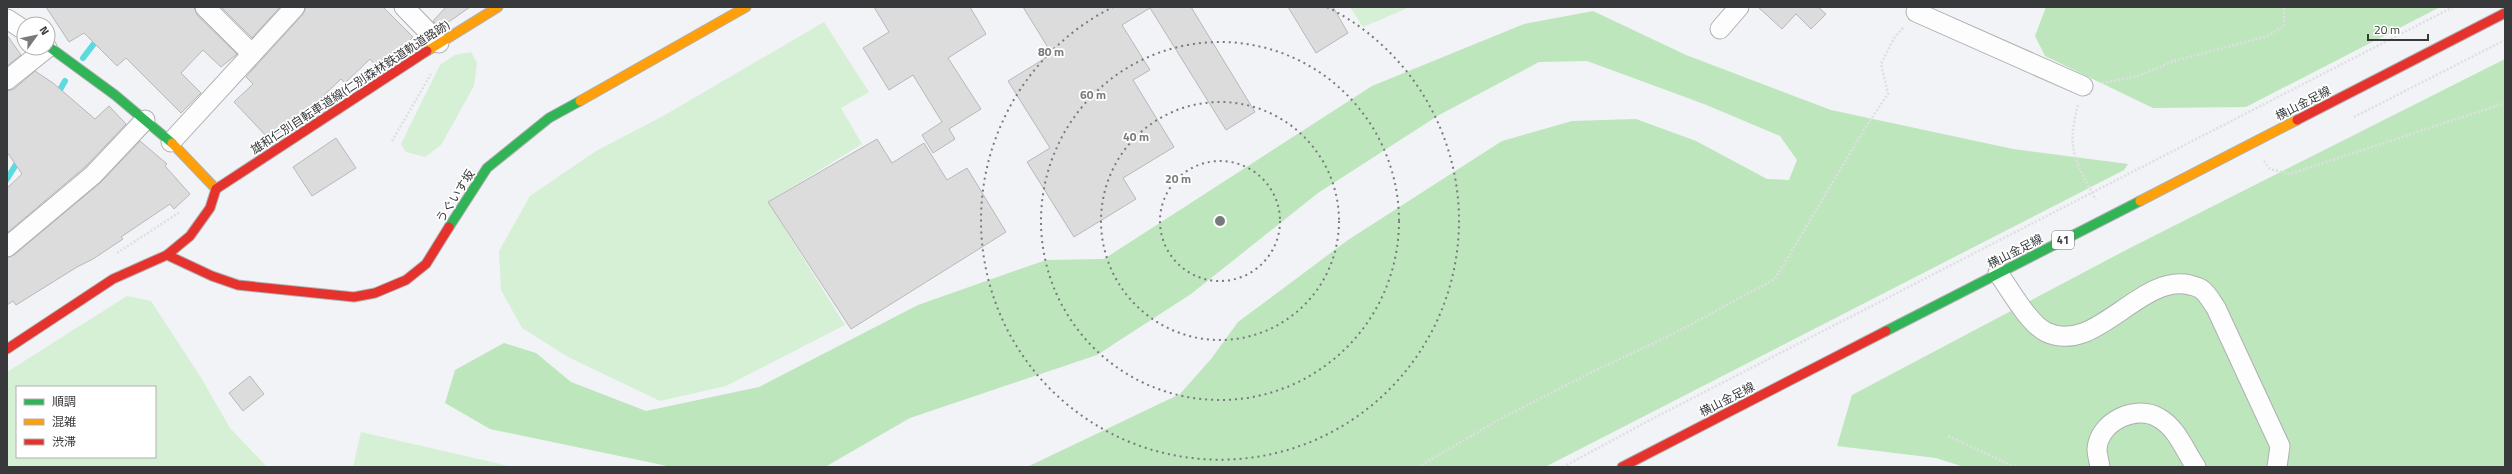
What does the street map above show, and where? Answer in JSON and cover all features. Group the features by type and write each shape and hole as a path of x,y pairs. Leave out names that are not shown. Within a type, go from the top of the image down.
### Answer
{"street":[{"path":"205,7 251,53"},
{"path":"170,142 295,7"},
{"path":"404,7 439,43"},
{"name":"雄和仁別自転車道線(仁別森林鉄道軌道路跡)","path":"216,189 439,43 498,7"},
{"name":"うぐいす坂","path":"167,255 212,276 238,284 346,297 375,293 406,280 426,264 487,168 549,118 746,7"},
{"path":"1720,29 1740,7"},
{"path":"1919,10 2083,86"},
{"name":"横山金足線","path":"1622,467 2505,13"},
{"path":"7,19 16,25"},
{"path":"7,349 113,279 167,255 190,236 210,208 216,189 201,171 145,120 56,53"},
{"path":"7,80 37,56"},
{"path":"7,247 93,175 145,120"},
{"path":"1998,273 2033,321 2045,332 2057,336 2075,336 2094,328 2166,286 2179,283 2201,288 2216,308 2280,446 2277,467"},
{"path":"2100,467 2097,448 2106,429 2123,416 2141,412 2159,418 2175,432 2196,467"}],"path":[{"path":"2105,218 2073,157 2072,128 2083,86 2138,76 2174,61 2268,36 2284,26 2284,7"},
{"path":"1563,467 1650,420 2453,7"},
{"path":"1418,467 1500,419 1592,372 1671,335 1775,279 1867,125 1888,94 1881,64 1894,38 1919,10"},
{"path":"392,141 431,73"},
{"path":"2252,142 2270,169 2290,174 2505,103"},
{"path":"1948,436 2015,467"}],"green space":[{"path":"1350,7 1410,7 1363,27"},
{"path":"2046,7 2440,7 2246,107 2153,108 2045,56 2035,36"},
{"path":"1593,11 1686,55 1831,110 2013,149 2128,164 2124,170 1545,467 1027,467 1180,394 1211,359 1238,322 1348,240 1502,141 1572,121 1636,119 1696,141 1767,179 1789,180 1797,160 1780,136 1704,104 1587,61 1539,62 1439,115 1318,193 1191,294 1097,355 910,418 825,467 672,467 490,429 445,403 455,370 504,343 536,353 571,382 646,411 759,387 918,305 1046,260 1104,259 1372,86 1524,24"},
{"path":"824,22 869,92 841,108 862,144 768,202 845,325 726,386 660,401 568,357 522,328 501,290 499,251 530,196 596,151 663,116"},
{"path":"471,52 477,63 474,86 441,145 425,157 406,152 401,144 440,65 455,55"},
{"path":"2505,59 2505,467 1964,467 1936,458 1837,446 1852,395 2128,249"},
{"path":"127,296 151,301 200,376 230,428 267,467 7,467 7,372"},
{"path":"361,432 513,467 353,467"}],"building":[{"path":"46,7 194,7 197,15 237,54 221,67 203,50 181,73 201,93 181,113 126,58 117,66 84,33 69,42 56,22 56,16 52,16"},
{"path":"221,7 280,7 252,38"},
{"path":"306,7 383,7 413,37 390,60 378,68 370,59 345,83 341,79 298,120 269,139 234,102 253,84 246,77 303,14"},
{"path":"446,7 470,7 440,28 433,21"},
{"path":"874,7 970,7 986,34 948,58 981,109 949,129 955,139 933,153 922,135 942,122 913,75 889,90 863,48 889,32"},
{"path":"1023,7 1191,7 1255,112 1226,130 1150,8 1122,25 1150,70 1133,80 1174,147 1123,178 1136,199 1074,237 1027,162 1050,148 1008,81 1052,54"},
{"path":"1288,7 1333,7 1348,33 1316,53"},
{"path":"1758,7 1818,7 1826,14 1811,29 1796,14 1782,29"},
{"path":"7,35 16,48 16,56 20,56 7,66"},
{"path":"35,71 53,83 95,119 109,106 126,124 85,167 7,233 7,188 22,174 7,152 7,91 14,89"},
{"path":"336,138 356,168 312,196 293,167"},
{"path":"877,139 892,163 924,143 947,180 967,168 1006,232 851,329 768,202"},
{"path":"140,141 167,164 165,166 190,194 174,209 170,204 121,237 123,239 93,259 77,267 16,305 13,301 7,305 7,258 14,255 100,183"},
{"path":"250,376 264,394 243,411 229,393"}],"waterway":[{"path":"83,58 99,37"},
{"path":"57,95 65,81"},
{"path":"7,179 20,158"}],"traffic: fast":[{"path":"56,52 115,95 172,143"},
{"path":"449,227 487,168 549,118 580,101"},
{"path":"1886,331 2140,201"}],"traffic: slow":[{"path":"427,51 498,7"},
{"path":"580,101 746,7"},
{"path":"2140,201 2297,120"},
{"path":"172,143 216,189"}],"traffic: jam":[{"path":"2297,120 2505,13"},
{"path":"216,189 427,51"},
{"path":"7,349 113,279 167,255 190,236 210,208 216,189"},
{"path":"167,255 212,276 238,285 354,297 375,293 406,280 426,264 449,227"},
{"path":"1622,467 1886,331"}]}
